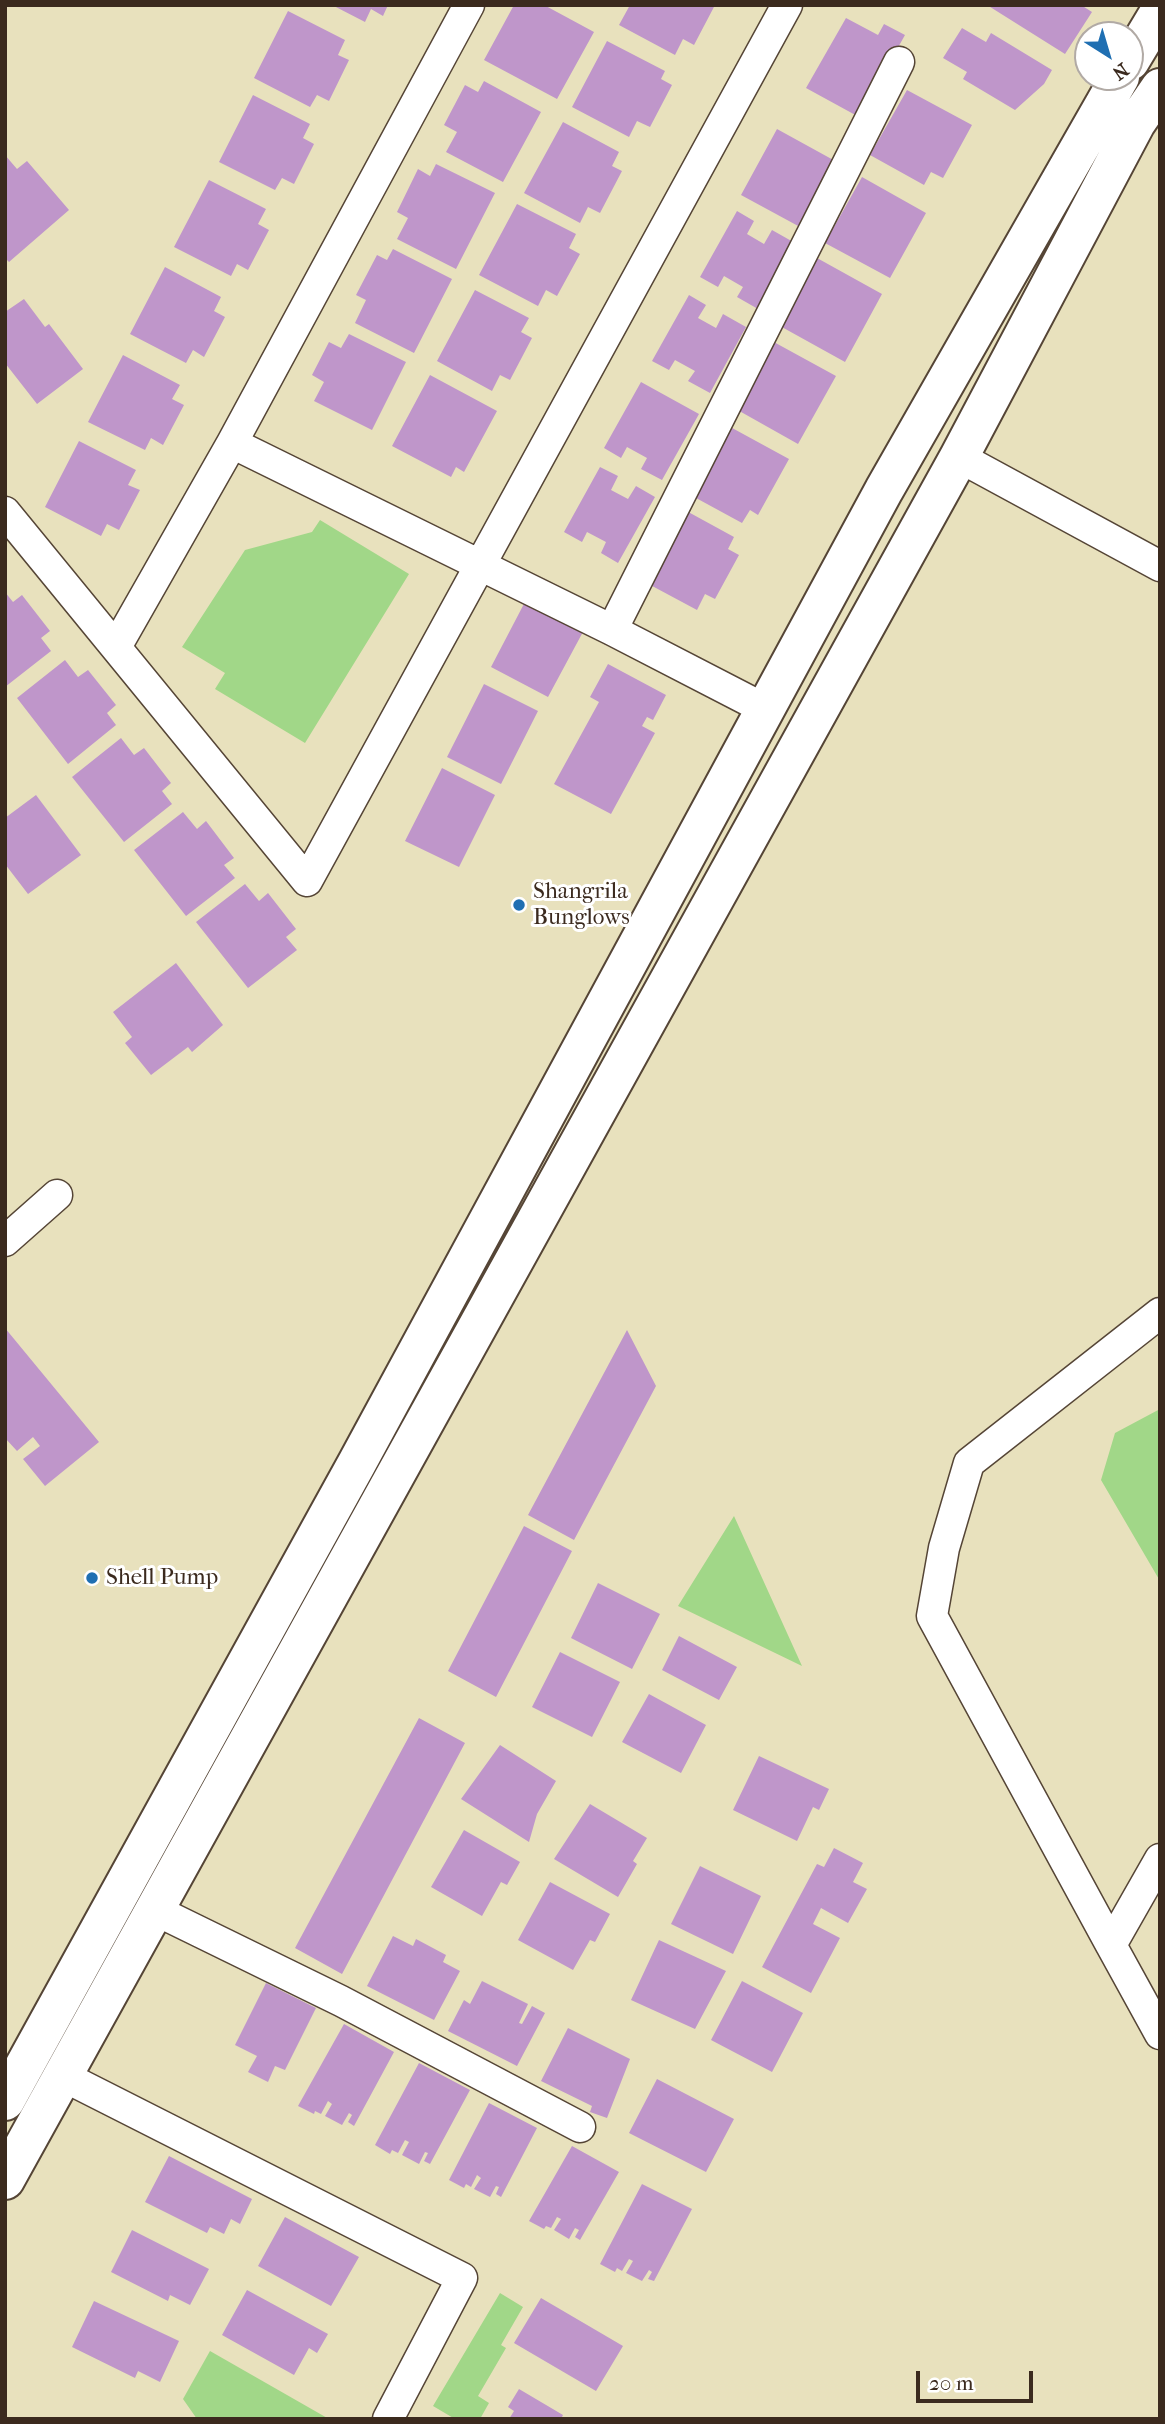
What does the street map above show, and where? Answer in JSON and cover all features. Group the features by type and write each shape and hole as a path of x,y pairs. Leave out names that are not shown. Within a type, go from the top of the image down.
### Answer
{"main road":[{"path":"1144,38 1160,11"},
{"path":"5,2180 959,457 1136,123 1160,88"},
{"path":"5,2101 370,1439 884,490 1112,91"}],"street":[{"path":"116,647 232,443 469,5"},
{"path":"5,512 307,881 787,5"},
{"path":"612,629 899,62"},
{"path":"232,443 612,629 765,709"},
{"path":"959,457 1160,566"},
{"path":"5,1241 57,1195"},
{"path":"1160,1313 969,1462 944,1548 932,1616 1160,2034"},
{"path":"1111,1945 1160,1859"},
{"path":"156,1910 341,2001 580,2127"},
{"path":"62,2076 462,2278 387,2419"}],"green space":[{"path":"320,520 409,574 305,743 215,689 225,673 182,647 245,550 312,532"},
{"path":"1160,1409 1160,1581 1101,1480 1115,1433"},
{"path":"734,1516 802,1666 678,1606"},
{"path":"500,2293 523,2307 501,2345 506,2348 478,2396 489,2403 480,2419 455,2419 433,2406"},
{"path":"210,2351 329,2419 197,2419 183,2399"}],"building":[{"path":"332,5 388,5 383,16 371,9 365,22"},
{"path":"514,5 544,5 594,32 557,99 484,60"},
{"path":"630,5 715,5 694,45 683,39 675,55 619,25"},
{"path":"987,5 1081,5 1092,12 1086,21 1074,21 1074,40 1065,54"},
{"path":"288,11 345,40 338,55 349,60 329,101 317,95 310,107 254,78"},
{"path":"846,18 878,35 884,24 905,35 859,117 806,88"},
{"path":"962,28 986,42 991,33 1052,70 1044,84 1015,110 963,79 967,72 943,58"},
{"path":"607,41 665,71 661,79 672,85 650,127 637,121 629,137 572,107"},
{"path":"484,81 541,112 503,182 446,152 457,132 444,125 465,85 478,92"},
{"path":"907,90 972,125 943,178 931,172 924,185 870,155"},
{"path":"253,95 310,124 303,138 314,144 294,184 282,178 275,190 219,162"},
{"path":"563,122 619,152 612,166 622,171 600,213 588,207 580,223 524,193"},
{"path":"777,129 837,162 800,227 741,195"},
{"path":"5,155 17,169 27,161 69,210 9,262 5,258"},
{"path":"436,164 495,193 456,269 397,239 408,218 397,212 418,169 430,176"},
{"path":"862,177 926,213 890,278 825,243"},
{"path":"209,180 266,209 258,224 269,230 248,270 237,264 231,276 174,247"},
{"path":"517,204 576,234 569,248 580,254 557,296 546,290 538,306 479,275"},
{"path":"737,211 754,221 747,234 764,244 772,230 795,243 758,309 737,297 743,287 724,276 718,287 700,277"},
{"path":"393,249 452,279 414,353 355,323 366,300 356,295 377,255 387,260"},
{"path":"817,258 882,294 845,362 780,326"},
{"path":"165,267 221,297 214,311 225,317 204,357 193,350 186,363 130,334"},
{"path":"475,290 529,318 521,332 532,338 510,380 500,375 492,391 437,361"},
{"path":"689,295 706,305 698,318 716,328 723,314 746,327 710,393 688,381 695,371 675,360 669,370 652,361"},
{"path":"24,299 45,327 49,324 83,369 37,404 5,363 5,312"},
{"path":"349,334 406,362 372,430 314,401 324,382 312,375 329,342 341,348"},
{"path":"772,341 836,376 798,444 734,408"},
{"path":"123,355 180,385 172,399 184,405 163,445 151,438 145,450 88,422"},
{"path":"430,375 497,411 464,472 456,467 451,477 392,446"},
{"path":"641,382 699,414 662,480 641,469 647,458 627,447 621,458 604,448"},
{"path":"723,423 789,459 758,515 750,510 742,523 685,492"},
{"path":"79,441 136,470 128,485 140,490 119,530 107,524 101,536 45,507"},
{"path":"600,467 618,476 611,490 628,499 636,486 655,497 618,563 601,553 606,542 587,532 582,542 564,532"},
{"path":"681,508 734,537 728,549 739,555 715,599 705,594 697,610 641,580"},
{"path":"5,592 13,602 22,595 50,631 41,638 51,651 5,687"},
{"path":"526,600 584,630 548,697 491,667"},
{"path":"65,660 78,677 88,670 116,705 107,713 116,725 68,764 17,698"},
{"path":"608,664 666,695 653,720 647,717 642,726 655,733 611,814 554,784 599,702 590,697"},
{"path":"484,684 538,711 501,784 447,757"},
{"path":"121,738 134,755 144,748 171,783 162,791 172,804 124,842 72,777"},
{"path":"442,768 495,795 459,867 405,841"},
{"path":"36,795 81,855 28,894 5,864 5,818"},
{"path":"183,812 197,829 206,821 234,858 224,865 235,878 186,916 134,850"},
{"path":"245,884 259,901 268,893 296,929 286,937 297,950 248,988 196,922"},
{"path":"176,963 223,1025 192,1052 188,1047 151,1075 125,1043 132,1037 113,1012"},
{"path":"5,1328 99,1442 45,1486 23,1459 40,1446 33,1437 17,1451 5,1438"},
{"path":"627,1330 656,1386 574,1540 528,1515"},
{"path":"524,1526 572,1551 496,1697 448,1671"},
{"path":"598,1583 660,1614 632,1669 571,1638"},
{"path":"679,1636 737,1667 719,1700 662,1670"},
{"path":"560,1652 620,1682 592,1737 532,1707"},
{"path":"649,1694 706,1725 681,1773 622,1742"},
{"path":"419,1718 465,1743 342,1974 295,1948"},
{"path":"500,1745 556,1781 537,1814 529,1842 461,1799"},
{"path":"759,1756 829,1789 819,1810 813,1807 797,1841 733,1810"},
{"path":"590,1804 647,1838 633,1861 637,1864 618,1897 554,1859"},
{"path":"464,1830 520,1862 507,1885 501,1882 482,1916 431,1887"},
{"path":"834,1848 863,1863 853,1882 867,1889 848,1923 821,1908 813,1924 840,1938 811,1993 762,1967 817,1864 824,1867"},
{"path":"700,1866 761,1896 733,1954 671,1924"},
{"path":"550,1882 610,1914 595,1942 590,1940 573,1970 518,1940"},
{"path":"393,1936 413,1946 416,1939 446,1955 443,1962 460,1971 434,2020 367,1986"},
{"path":"659,1940 726,1971 695,2029 631,2000"},
{"path":"482,1981 528,2004 519,2023 522,2024 532,2006 545,2013 517,2066 448,2031 464,2000 470,2004"},
{"path":"742,1981 803,2013 772,2072 711,2040"},
{"path":"266,1983 316,2008 285,2070 275,2066 268,2082 248,2072 257,2056 235,2045"},
{"path":"344,2024 394,2052 354,2126 348,2122 352,2115 349,2113 342,2125 325,2116 332,2104 328,2101 321,2114 315,2111 314,2114 298,2106"},
{"path":"568,2028 630,2059 607,2118 590,2112 592,2106 541,2081"},
{"path":"419,2063 470,2090 430,2164 424,2161 428,2153 425,2152 419,2164 402,2155 409,2142 405,2140 398,2153 392,2150 390,2154 375,2145"},
{"path":"657,2079 734,2119 706,2172 629,2133"},
{"path":"489,2103 537,2128 501,2197 496,2194 499,2187 496,2186 490,2197 474,2189 481,2178 477,2175 471,2187 466,2184 464,2188 449,2180"},
{"path":"572,2146 619,2172 580,2240 575,2237 579,2230 575,2228 569,2239 554,2230 561,2219 557,2217 551,2228 546,2226 544,2229 529,2221"},
{"path":"169,2156 252,2199 240,2224 231,2219 224,2234 210,2227 207,2233 145,2202"},
{"path":"642,2184 692,2209 654,2281 648,2279 652,2272 649,2270 642,2281 626,2273 633,2261 629,2259 622,2271 617,2268 615,2272 600,2264"},
{"path":"285,2217 359,2257 331,2306 258,2266"},
{"path":"132,2230 209,2269 190,2305 170,2295 168,2301 111,2272"},
{"path":"247,2290 328,2334 317,2353 309,2348 294,2375 222,2335"},
{"path":"541,2298 623,2346 596,2391 514,2343"},
{"path":"94,2301 179,2341 160,2382 138,2371 135,2378 72,2347"},
{"path":"519,2389 563,2415 561,2419 509,2419 514,2411 508,2407"}],"place":[{"name":"Shangrila Bunglows","path":"519,905"},
{"name":"Shell Pump","path":"92,1578"}]}
